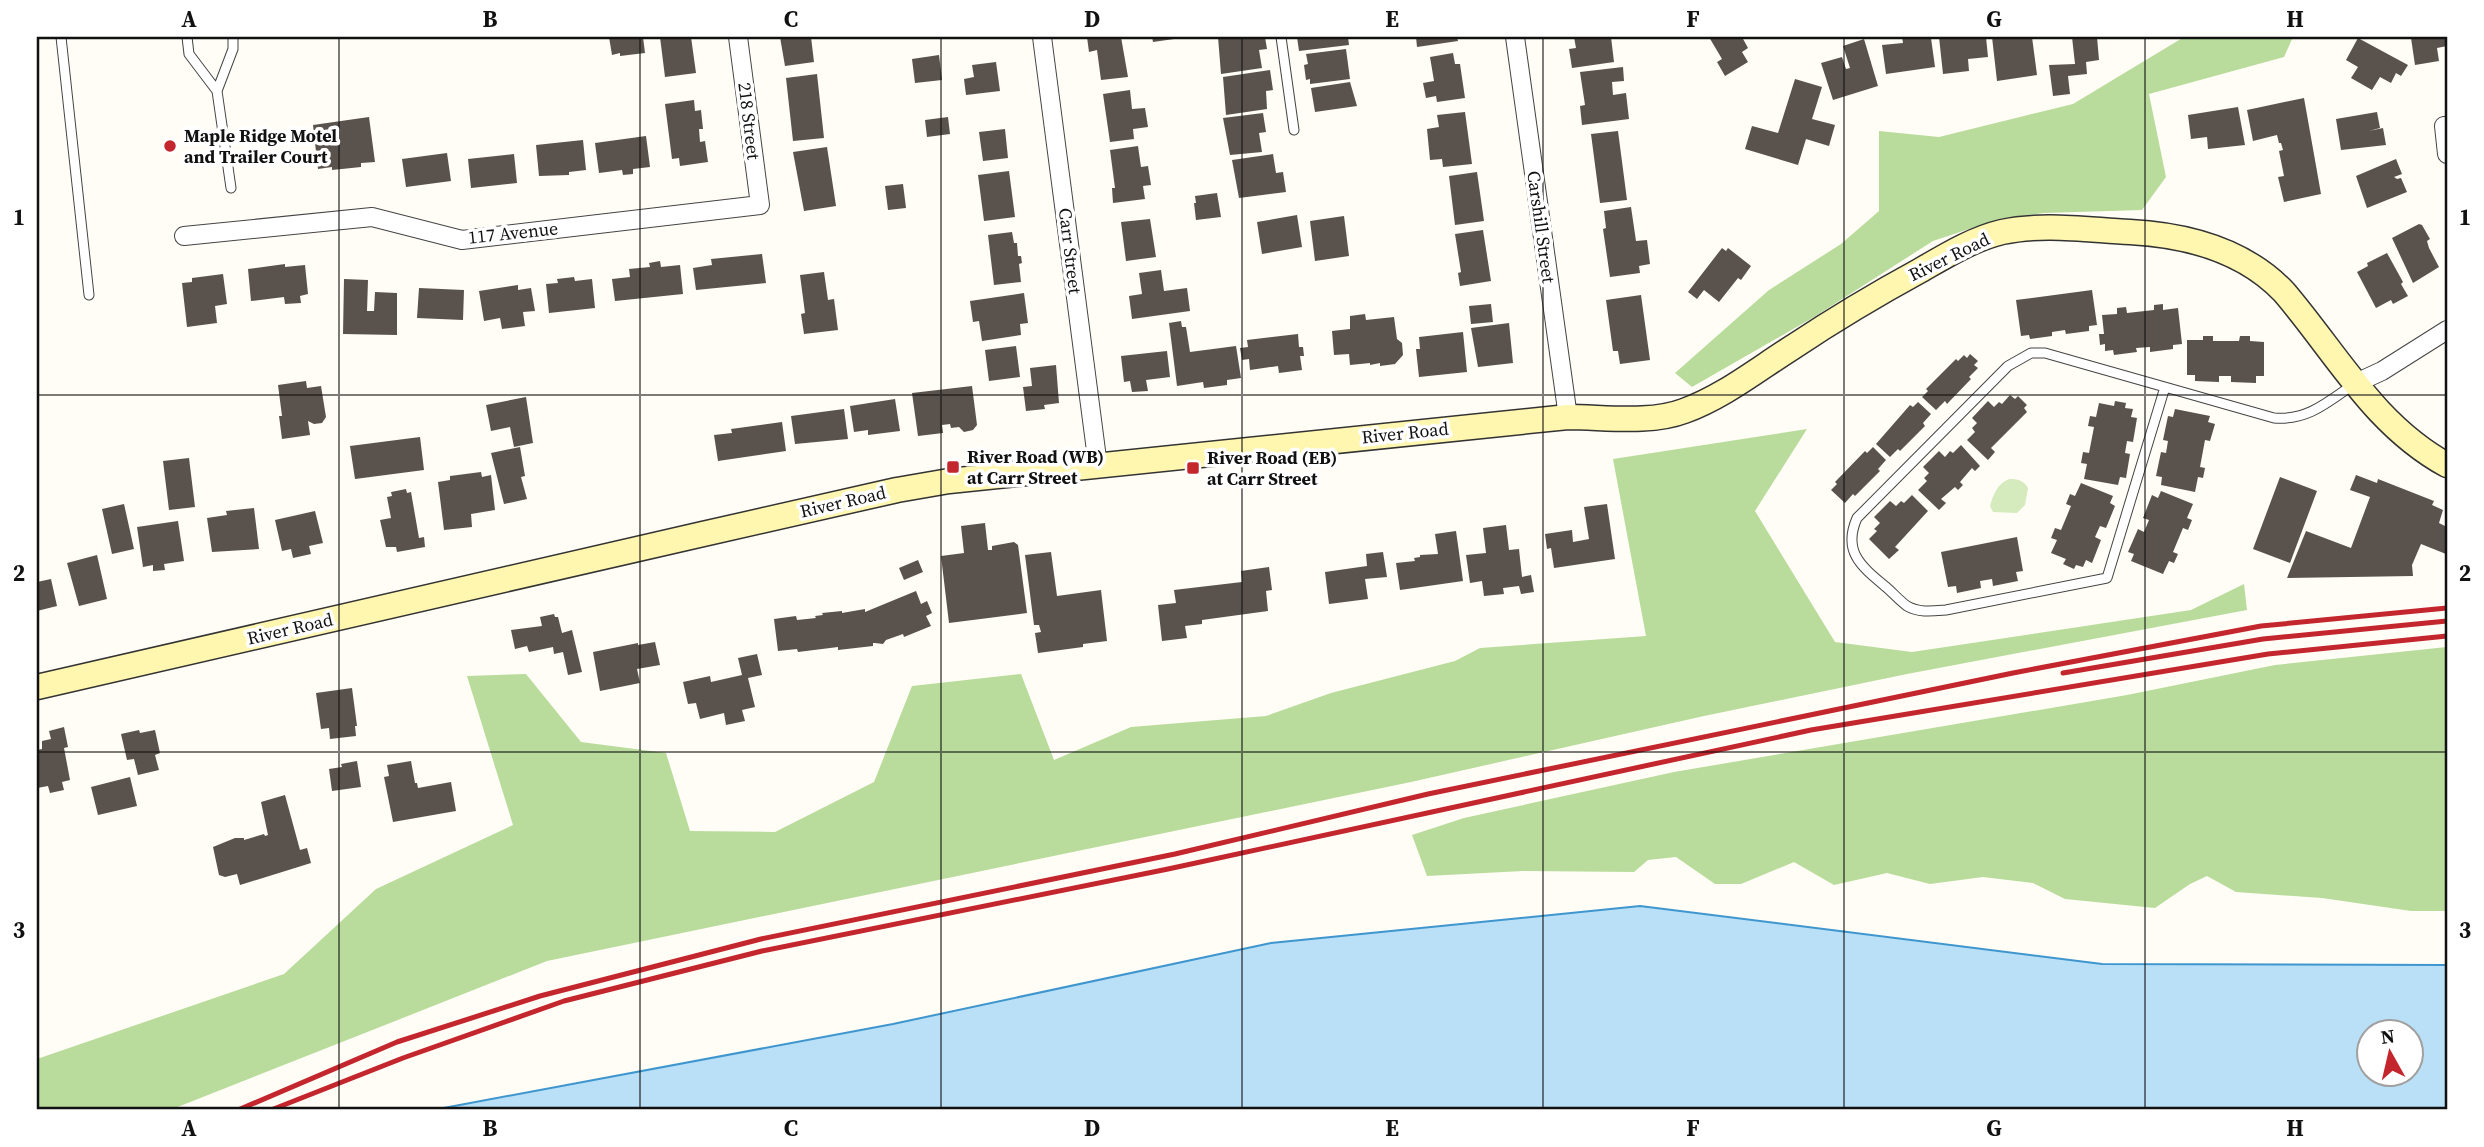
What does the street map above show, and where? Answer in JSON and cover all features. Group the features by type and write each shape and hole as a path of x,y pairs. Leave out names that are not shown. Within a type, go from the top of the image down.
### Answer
{"street":[{"name":"218 Street","path":"738,37 760,205"},
{"name":"Carr Street","path":"1042,37 1098,466"},
{"name":"Carshill Street","path":"1515,37 1568,417"},
{"path":"2444,125 2447,154"},
{"name":"117 Avenue","path":"184,236 372,217 462,240 760,205"},
{"name":"River Road","path":"37,687 949,481 1568,417 1648,418 1672,415 1699,405 1738,383 1851,309 1956,250 1990,236 2035,228 2171,236 2221,250 2242,260 2271,279 2284,292 2383,418 2447,465"},
{"path":"2356,383 2382,371 2447,330"}],"lane":[{"path":"61,37 89,295"},
{"path":"187,37 189,54 218,91"},
{"path":"231,188 218,91 233,49 233,37"},
{"path":"1281,37 1294,130"},
{"path":"2165,387 2106,578 1946,610 1926,611 1909,607 1860,565 1853,550 1851,531 1857,518 2008,366 2031,353 2045,353 2165,387 2274,418 2287,419 2315,411 2356,383"}],"green space":[{"path":"2184,37 2293,37 2284,57 2149,94 2166,177 2142,210 2044,213 1999,219 1933,241 1814,317 1692,387 1675,373 1769,290 1841,244 1879,211 1879,131 1939,137 2073,104"},
{"path":"1807,429 1755,511 1835,642 1912,652 2191,610 2244,584 2247,610 1907,674 1704,716 1411,782 547,961 170,1110 37,1110 37,1059 284,974 376,889 513,825 467,676 526,674 581,742 666,753 690,831 775,832 874,782 912,686 1021,674 1054,760 1131,727 1266,716 1331,693 1455,661 1480,648 1646,636 1613,459"},
{"path":"2009,479 2020,480 2028,488 2025,505 2017,513 1993,512 1990,506 1994,494 2001,484"},
{"path":"2447,647 2447,911 2411,911 2322,898 2236,892 2207,876 2155,908 2065,899 2033,883 1983,877 1930,884 1887,873 1834,885 1794,862 1741,884 1715,884 1676,857 1648,860 1634,872 1523,871 1427,876 1412,835 1464,818 1674,772 2127,695 2275,665"}],"water":[{"path":"1640,906 2102,964 2447,965 2447,1110 433,1110 893,1024 1271,943"}],"building":[{"path":"609,37 643,37 645,53 612,55"},
{"path":"660,37 691,37 696,73 665,77"},
{"path":"780,37 811,37 814,62 785,66"},
{"path":"1087,37 1121,37 1128,77 1101,80 1097,50 1089,52"},
{"path":"1152,37 1174,37 1174,39 1153,42"},
{"path":"1218,37 1265,37 1267,49 1259,50 1262,68 1221,74"},
{"path":"1297,37 1348,37 1349,45 1299,51"},
{"path":"1416,37 1457,37 1458,41 1417,47"},
{"path":"1574,37 1611,37 1614,62 1572,68 1569,49 1576,48"},
{"path":"1709,37 1742,37 1748,48 1742,52 1748,62 1725,76 1717,62 1722,59"},
{"path":"1902,37 1931,38 1935,67 1886,74 1882,45 1903,43"},
{"path":"1939,37 1986,37 1988,57 1968,59 1969,71 1943,74"},
{"path":"1992,37 2032,37 2037,75 1997,81"},
{"path":"2072,37 2097,37 2099,60 2086,62 2087,74 2068,76 2070,94 2053,96 2049,65 2075,64"},
{"path":"2413,37 2447,37 2447,46 2437,48 2439,61 2415,65"},
{"path":"2358,38 2408,65 2401,76 2396,73 2391,83 2380,77 2372,90 2351,78 2358,67 2346,60"},
{"path":"1864,39 1878,86 1833,100 1821,63 1842,57 1846,69 1850,68 1843,46"},
{"path":"1346,49 1350,79 1310,84 1310,79 1306,80 1306,54"},
{"path":"1453,53 1455,64 1460,64 1465,98 1437,102 1436,96 1426,98 1423,83 1434,81 1430,57"},
{"path":"939,55 942,80 915,83 912,59"},
{"path":"996,62 1000,91 966,95 964,79 974,77 972,65"},
{"path":"1623,67 1624,81 1612,82 1613,95 1626,93 1629,119 1582,125 1580,106 1585,105 1580,72"},
{"path":"1270,70 1273,90 1266,91 1267,109 1226,115 1223,77"},
{"path":"817,74 824,138 793,141 786,78"},
{"path":"1795,79 1822,87 1812,119 1835,125 1829,146 1806,139 1798,165 1745,149 1752,126 1778,133"},
{"path":"1350,82 1357,106 1315,112 1311,88"},
{"path":"1130,90 1132,109 1145,108 1148,127 1133,129 1134,139 1110,142 1103,94"},
{"path":"2304,98 2321,194 2284,202 2278,177 2284,176 2279,151 2283,150 2281,143 2277,135 2253,141 2247,110"},
{"path":"694,100 695,111 701,110 703,129 699,129 700,142 705,141 708,162 680,166 679,158 672,159 665,104"},
{"path":"2238,107 2245,145 2208,149 2207,137 2191,139 2188,115"},
{"path":"1465,112 1472,164 1443,167 1442,159 1430,160 1427,129 1439,127 1437,115"},
{"path":"2377,112 2380,128 2369,131 2383,128 2386,145 2341,150 2336,119"},
{"path":"1263,113 1266,132 1259,133 1262,152 1230,155 1223,118"},
{"path":"369,117 375,162 361,163 361,167 318,169 313,125"},
{"path":"948,117 950,134 927,137 925,120"},
{"path":"1005,129 1008,158 983,161 979,132"},
{"path":"1618,131 1627,200 1600,203 1591,134"},
{"path":"646,136 650,167 633,169 633,174 623,175 622,170 599,173 595,143"},
{"path":"583,140 586,170 569,172 569,175 539,176 536,145"},
{"path":"1138,146 1141,167 1148,166 1151,185 1143,186 1145,199 1113,203 1112,188 1115,188 1110,150"},
{"path":"827,147 836,206 804,211 793,152"},
{"path":"447,153 451,181 406,187 402,159"},
{"path":"514,154 517,183 471,188 468,159"},
{"path":"1273,154 1276,173 1283,172 1286,192 1239,198 1232,160"},
{"path":"2396,159 2402,174 2394,177 2401,178 2407,192 2367,208 2356,176"},
{"path":"1009,171 1015,217 984,221 978,175"},
{"path":"1477,172 1484,221 1455,225 1449,176"},
{"path":"903,184 906,208 888,210 885,186"},
{"path":"1217,193 1221,217 1196,220 1195,196"},
{"path":"1631,207 1636,241 1647,240 1650,264 1639,266 1640,273 1610,277 1603,229 1606,228 1604,211"},
{"path":"1297,215 1302,247 1262,254 1257,222"},
{"path":"1344,216 1349,256 1315,261 1310,221"},
{"path":"1150,219 1156,257 1126,261 1121,222"},
{"path":"2419,224 2430,239 2427,241 2429,248 2439,267 2413,283 2392,238"},
{"path":"1483,230 1491,281 1460,286 1458,273 1461,272 1455,234"},
{"path":"1012,232 1014,243 1017,243 1018,256 1021,256 1021,282 994,285 988,235"},
{"path":"1722,248 1726,251 1728,248 1751,266 1719,302 1704,290 1697,299 1688,292"},
{"path":"2387,253 2408,296 2393,304 2391,300 2376,308 2357,272 2368,266 2367,263"},
{"path":"762,254 766,283 696,290 693,268 712,265 711,259"},
{"path":"660,261 661,267 680,265 683,294 615,301 612,279 630,277 629,269 650,267 649,263"},
{"path":"285,264 285,267 305,265 308,294 300,296 301,303 285,304 284,297 251,301 248,269"},
{"path":"1161,270 1164,291 1187,288 1190,311 1132,319 1129,296 1142,294 1139,273"},
{"path":"824,272 828,300 834,299 838,330 804,334 801,314 805,313 800,275"},
{"path":"223,274 227,304 215,306 217,323 187,327 182,283 192,282 192,278"},
{"path":"574,277 575,281 592,279 595,308 549,313 546,284 558,283 557,279"},
{"path":"344,279 368,280 367,311 374,311 375,292 397,293 397,335 343,334"},
{"path":"518,285 518,290 531,288 535,311 523,312 525,326 502,329 500,318 484,321 479,291"},
{"path":"419,288 464,290 463,320 417,318"},
{"path":"2092,290 2097,325 2089,326 2089,331 2066,334 2065,330 2052,332 2052,336 2030,339 2029,335 2021,336 2016,300"},
{"path":"1024,293 1028,323 1020,324 1021,335 982,341 979,321 973,322 970,301"},
{"path":"1641,295 1650,360 1620,364 1618,351 1613,351 1606,300"},
{"path":"1491,304 1493,322 1471,324 1469,306"},
{"path":"2163,304 2163,310 2178,308 2182,344 2173,345 2173,349 2150,352 2150,347 2136,348 2137,352 2114,355 2113,350 2105,351 2105,344 2100,345 2099,334 2104,334 2102,315 2117,314 2117,308 2126,307 2127,313 2154,310 2154,305"},
{"path":"1365,314 1366,320 1394,317 1397,339 1402,343 1403,355 1395,364 1350,365 1349,354 1334,355 1332,331 1350,329 1350,316"},
{"path":"1181,321 1182,327 1186,327 1190,352 1236,346 1241,378 1227,380 1227,385 1204,388 1203,382 1177,386 1169,323"},
{"path":"1509,323 1513,363 1478,367 1471,328"},
{"path":"1463,332 1467,372 1419,377 1416,349 1420,349 1419,337"},
{"path":"1298,334 1299,347 1303,347 1304,356 1300,356 1302,370 1279,373 1278,366 1250,370 1249,359 1242,360 1240,348 1248,347 1247,340"},
{"path":"2203,336 2213,336 2213,341 2239,341 2240,336 2250,336 2250,341 2264,342 2264,376 2256,376 2256,383 2231,382 2231,376 2219,376 2219,382 2195,381 2195,375 2187,375 2187,340 2203,340"},
{"path":"1016,346 1020,377 989,381 985,350"},
{"path":"1167,351 1170,377 1146,380 1148,391 1132,392 1130,381 1124,382 1121,356"},
{"path":"1970,354 1978,361 1974,365 1978,368 1947,404 1945,401 1936,410 1922,397 1928,391 1926,389 1956,359 1958,361 1964,355 1967,358"},
{"path":"1056,365 1059,403 1044,405 1045,409 1026,411 1023,387 1032,386 1030,368"},
{"path":"306,381 307,388 321,386 326,417 322,423 314,424 308,421 310,435 282,439 278,385"},
{"path":"972,386 977,425 973,430 964,432 959,427 951,428 950,424 942,425 943,433 918,436 912,393"},
{"path":"2010,395 2015,399 2018,396 2027,405 2024,408 2027,412 1991,448 1995,452 1988,460 1967,440 1975,432 1972,428 1977,423 1972,418 1988,401 1994,407 1999,402 2002,404"},
{"path":"526,397 533,443 514,447 510,427 491,431 486,405"},
{"path":"895,399 900,431 868,435 868,430 854,432 850,406"},
{"path":"2115,401 2126,403 2125,408 2133,409 2131,417 2137,418 2133,442 2127,441 2125,453 2130,454 2126,478 2120,477 2118,485 2084,479 2087,464 2081,463 2083,452 2089,453 2094,427 2088,426 2090,416 2096,417 2099,403 2114,406"},
{"path":"1918,402 1931,414 1923,423 1925,426 1900,451 1898,449 1890,457 1876,444 1910,405 1913,407"},
{"path":"844,409 848,439 795,444 791,416"},
{"path":"2175,409 2210,416 2208,422 2215,424 2210,441 2205,440 2200,467 2205,468 2203,478 2198,477 2195,492 2161,485 2162,477 2156,476 2161,452 2166,453 2168,441 2163,440 2168,416 2173,417"},
{"path":"782,422 786,451 718,461 714,435 732,433 731,429"},
{"path":"420,437 424,470 355,479 350,446"},
{"path":"1961,445 1980,466 1975,471 1972,468 1960,482 1963,485 1958,490 1955,487 1941,499 1946,503 1939,510 1918,490 1927,481 1924,478 1929,473 1923,467 1939,451 1945,457"},
{"path":"520,447 525,476 521,477 527,499 504,504 491,453"},
{"path":"1873,447 1886,460 1878,469 1880,471 1845,503 1831,490 1837,484 1835,482 1865,451 1867,453"},
{"path":"189,458 195,507 169,510 163,461"},
{"path":"481,472 482,477 491,475 495,510 471,514 472,527 444,530 438,482 450,480 450,476"},
{"path":"2356,475 2377,483 2378,479 2434,501 2432,505 2443,510 2439,523 2447,527 2446,554 2421,544 2412,565 2413,576 2287,578 2306,531 2351,548 2370,497 2350,490"},
{"path":"2280,477 2317,491 2290,563 2253,549"},
{"path":"2081,483 2113,496 2110,503 2115,506 2106,528 2100,526 2095,537 2101,540 2092,563 2086,560 2083,567 2076,565 2074,569 2063,564 2066,559 2051,553 2057,540 2051,538 2055,528 2061,530 2071,506 2066,504 2070,494 2075,496"},
{"path":"406,489 407,493 411,492 419,538 424,537 425,547 397,552 396,547 386,547 380,520 391,518 387,497 392,496 391,492"},
{"path":"2161,491 2193,504 2187,518 2192,520 2188,530 2183,528 2173,552 2178,554 2174,563 2169,561 2163,574 2131,561 2134,554 2128,552 2138,529 2144,532 2149,520 2143,518 2152,495 2158,498"},
{"path":"1912,495 1928,511 1895,547 1899,550 1889,559 1869,539 1880,523 1874,517 1890,501 1896,506"},
{"path":"124,504 134,549 112,554 102,509"},
{"path":"1607,504 1615,559 1554,568 1551,548 1547,549 1545,534 1572,530 1573,542 1589,539 1584,507"},
{"path":"254,508 259,549 212,552 207,518 227,515 226,511"},
{"path":"315,511 323,543 309,546 311,554 293,558 291,549 282,551 275,520"},
{"path":"178,521 184,561 164,564 165,570 153,571 153,565 143,567 137,527"},
{"path":"985,523 988,550 992,550 992,546 1014,542 1018,545 1027,613 949,623 941,556 964,553 961,526"},
{"path":"1506,525 1509,550 1519,549 1522,577 1531,575 1534,592 1521,594 1519,586 1503,588 1504,594 1484,596 1482,581 1470,583 1466,555 1486,553 1483,528"},
{"path":"1456,531 1463,581 1400,590 1396,563 1415,561 1414,558 1420,555 1438,554 1435,534"},
{"path":"2017,537 2023,571 2016,572 2018,581 1993,586 1992,579 1980,581 1981,588 1957,593 1956,586 1948,587 1941,552"},
{"path":"1051,552 1057,596 1101,590 1107,641 1038,653 1035,633 1041,632 1039,625 1034,625 1025,555"},
{"path":"1383,552 1387,577 1365,579 1368,599 1329,604 1325,572 1367,566 1366,554"},
{"path":"97,555 107,599 79,606 67,563"},
{"path":"918,560 923,572 904,580 899,568"},
{"path":"1269,567 1272,590 1266,591 1268,611 1202,620 1202,624 1185,626 1187,638 1162,641 1158,605 1176,603 1174,590 1242,582 1241,571"},
{"path":"51,579 57,606 37,611 37,582"},
{"path":"916,591 921,604 927,601 932,613 926,616 931,626 904,637 903,634 886,640 883,644 873,643 873,646 838,650 838,647 798,652 797,649 778,651 774,619 796,616 797,620 816,618 815,616 823,615 822,613 865,609 865,612"},
{"path":"554,614 558,617 562,633 572,630 582,672 568,675 563,652 554,654 553,647 529,652 527,646 515,649 511,630 542,626 540,617"},
{"path":"655,642 660,665 637,669 640,683 600,691 593,652"},
{"path":"757,654 762,675 748,678 755,707 742,710 745,721 726,725 724,713 700,719 696,703 688,704 683,682 710,676 711,682 742,675 738,658"},
{"path":"352,688 356,736 330,739 329,728 321,729 316,693"},
{"path":"64,727 68,747 64,748 70,780 62,782 64,790 50,793 48,786 37,788 37,750 42,749 42,741 51,739 49,731"},
{"path":"139,730 140,733 155,730 160,753 155,755 159,770 138,775 134,759 127,760 121,734"},
{"path":"357,761 361,787 332,791 329,769"},
{"path":"411,761 418,788 451,782 456,811 393,822 384,777 389,776 387,765"},
{"path":"130,777 137,806 98,815 91,787"},
{"path":"285,795 300,850 307,848 311,863 240,885 237,874 225,877 219,875 213,847 235,838 244,840 268,835 261,802"}],"railway":[{"path":"238,1110 397,1042 540,996 761,939 1175,854 1428,794 2013,673 2261,626 2447,608"},
{"path":"2063,673 2263,639 2447,621"},
{"path":"271,1110 403,1058 564,1001 762,951 1168,869 1811,730 2268,654 2447,636"}],"place":[{"name":"Maple Ridge Motel and Trailer Court","path":"170,146"},
{"name":"River Road (WB) at Carr Street","path":"953,467"},
{"name":"River Road (EB) at Carr Street","path":"1193,468"}]}
